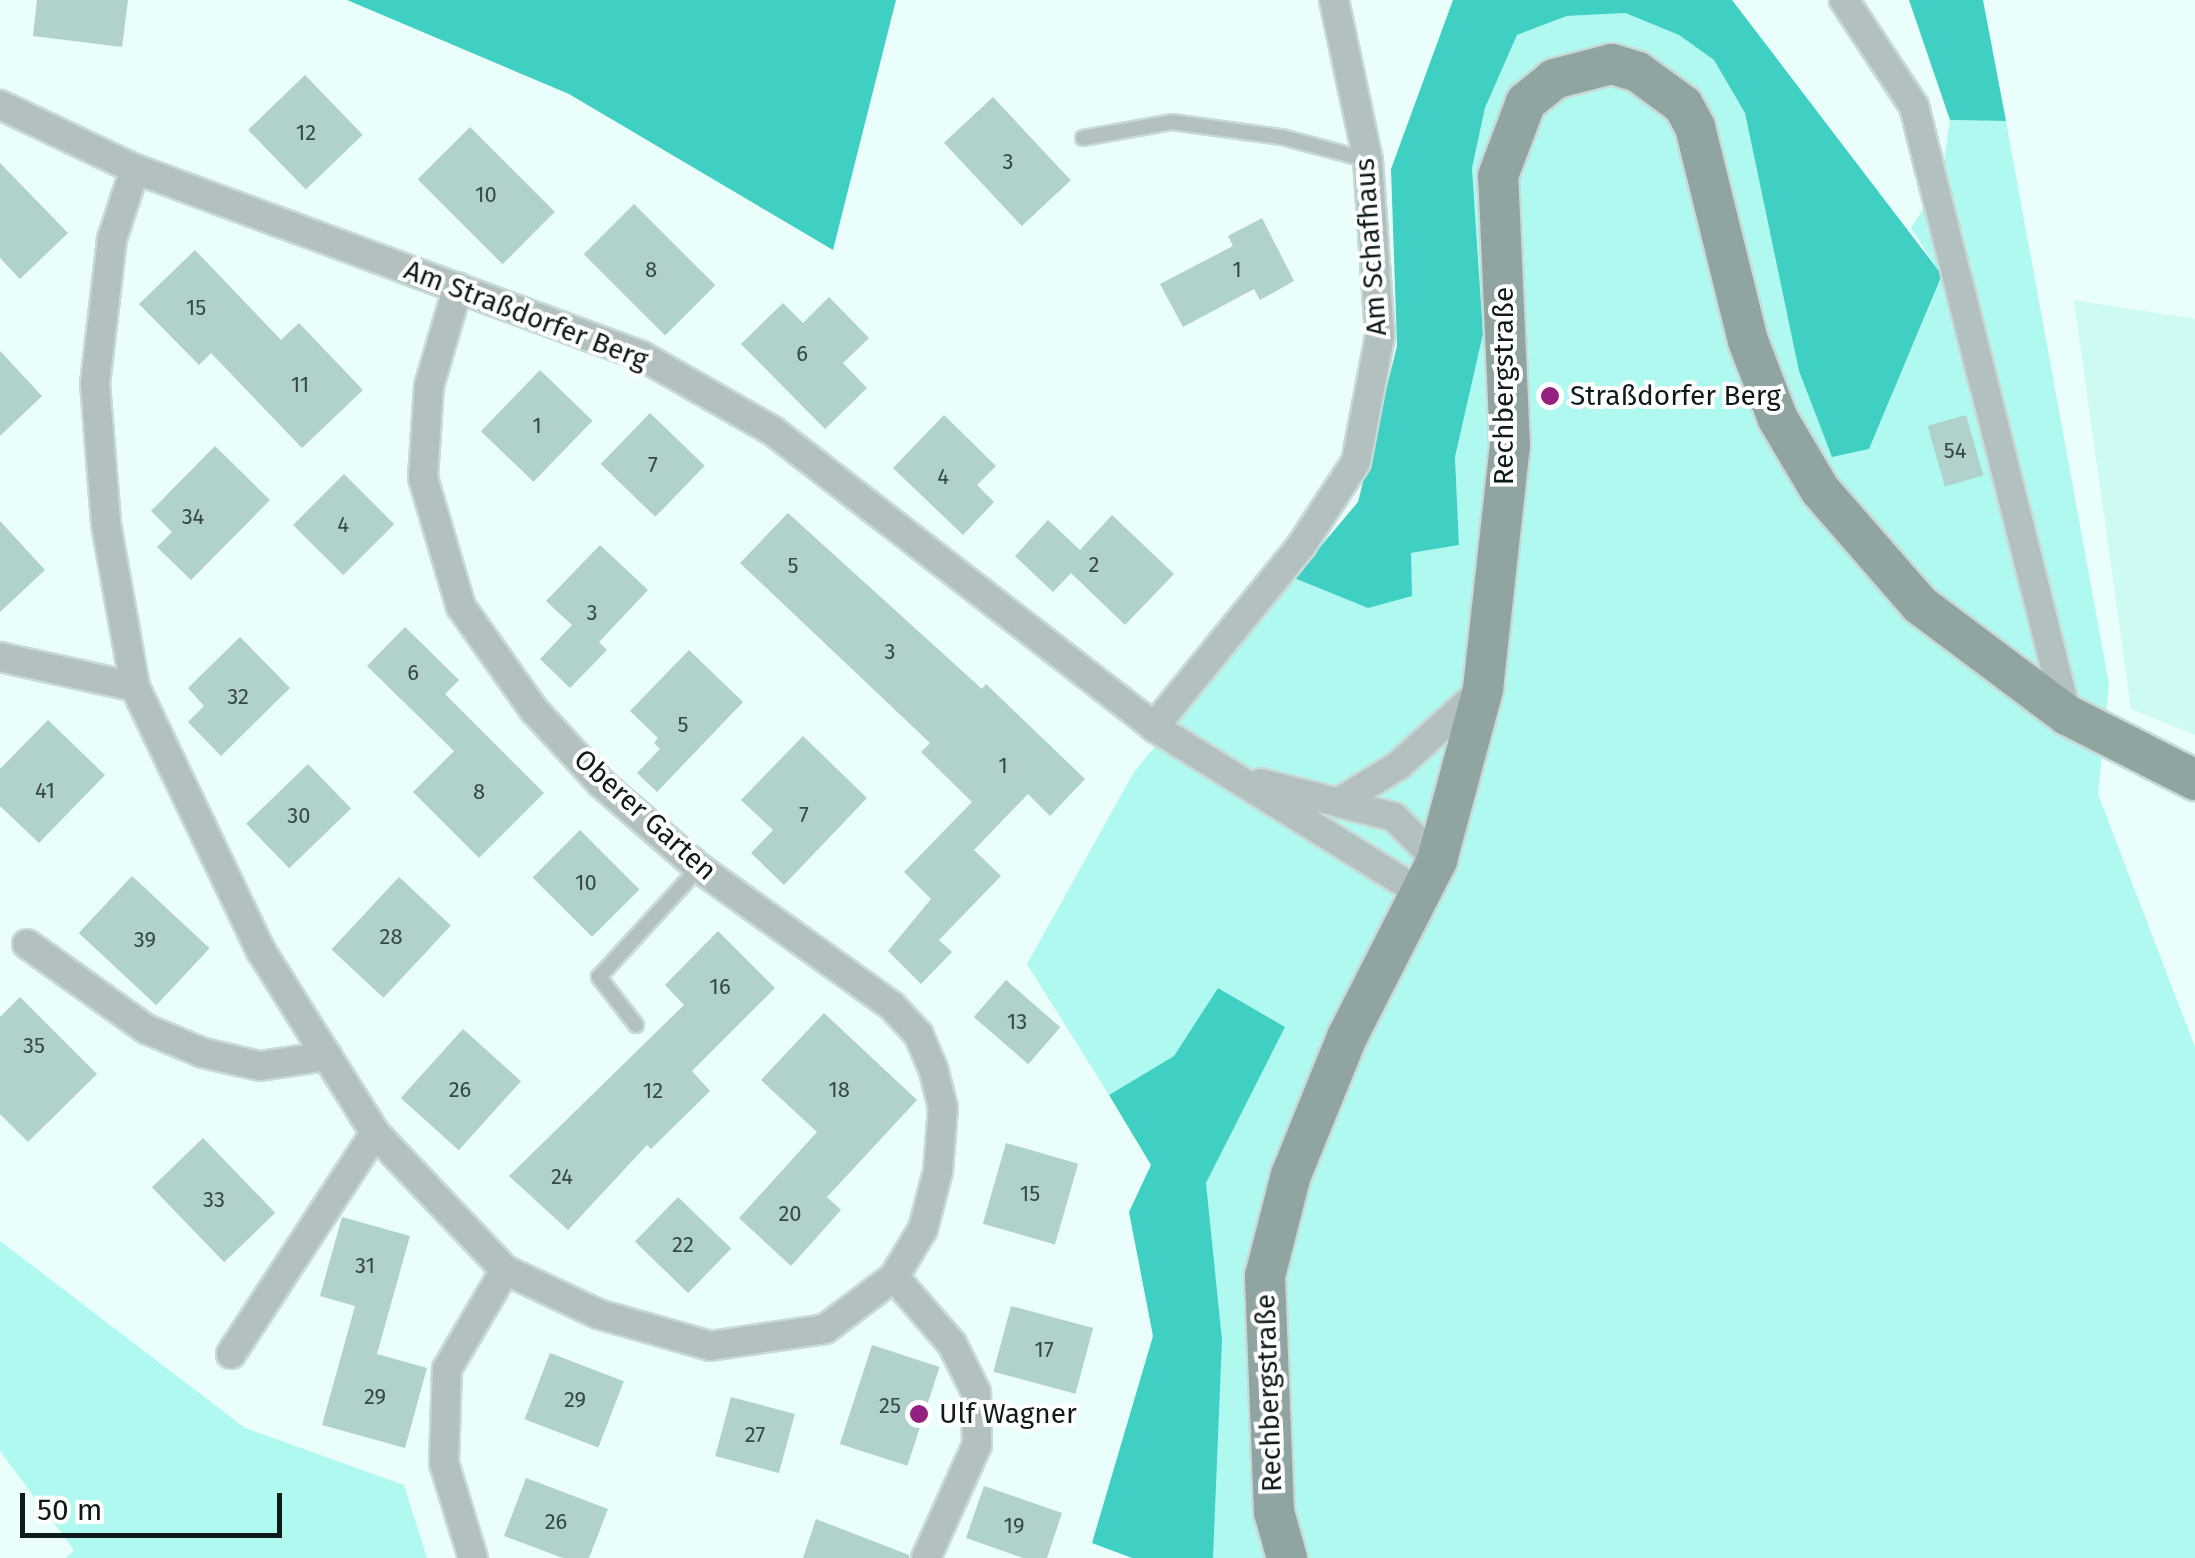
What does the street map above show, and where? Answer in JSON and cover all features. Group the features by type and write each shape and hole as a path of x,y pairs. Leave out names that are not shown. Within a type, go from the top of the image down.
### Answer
{"main road":[{"name":"Rechbergstraße","path":"1287,1558 1274,1512 1265,1276 1305,1140 1348,1037 1429,876 1483,689 1510,446 1498,176 1526,102 1554,80 1612,64 1665,89 1696,127 1748,341 1778,419 1820,490 1920,605 2067,715 2195,780"}],"street":[{"name":"Am Schafhaus","path":"1154,727 1301,546 1356,462 1380,336 1368,160 1334,0"},
{"path":"1844,0 1914,106 2067,715"},
{"name":"Am Straßdorfer Berg","path":"0,105 135,169 642,356 773,432 1154,727 1429,876"},
{"name":"Oberer Garten","path":"135,169 112,239 96,384 106,524 134,687 211,856 327,1056 376,1133 504,1270 598,1314 710,1346 825,1329 894,1277 924,1229 938,1170 943,1108 918,1035 892,1006 700,868 602,783 534,710 461,607 423,478 429,386 458,287"},
{"path":"0,657 134,687"},
{"path":"1344,800 1399,765 1483,689"},
{"name":"Am Straßdorfer Berg","path":"1250,781 1344,800 1394,817 1429,876"},
{"path":"27,944 146,1028 203,1054 260,1066 327,1056"},
{"path":"231,1354 376,1133"},
{"path":"474,1558 444,1463 447,1368 504,1270"},
{"path":"894,1277 952,1344 976,1392 977,1445 926,1558"}],"lane":[{"path":"1083,138 1172,122 1282,137 1368,160"},
{"path":"636,1026 599,976 700,868"}],"shaded area":[{"path":"347,0 896,0 833,250 569,94"},
{"path":"1453,0 1732,0 1942,275 1869,449 1832,457 1799,371 1745,113 1714,60 1679,35 1625,13 1567,16 1517,35 1485,108 1472,168 1483,334 1455,457 1459,545 1411,553 1412,596 1368,608 1294,578 1358,502 1397,346 1391,169"},
{"path":"1909,0 1983,0 2006,121 1950,120"},
{"path":"1624,13 1679,35 1714,60 1745,113 1799,371 1832,456 1869,449 1942,276 1911,228 1941,182 1950,120 2006,121 2109,684 2098,794 2195,1047 2195,1558 1213,1558 1206,1183 1285,1027 1218,988 1174,1056 1109,1095 1027,964 1134,772 1294,578 1369,608 1411,553 1459,545 1455,457 1483,334 1472,168 1485,108 1517,35 1567,16"},
{"path":"2074,300 2195,319 2195,735 2131,709"},
{"path":"1218,988 1285,1027 1206,1183 1222,1340 1213,1558 1132,1558 1092,1543 1153,1336 1129,1212 1151,1165 1109,1095 1174,1056"},
{"path":"0,1241 245,1428 404,1485 427,1558 66,1558 74,1550 0,1451"}],"building":[{"path":"37,0 128,0 122,47 33,36"},
{"path":"305,75 363,135 306,190 248,130"},
{"path":"993,97 1071,180 1022,226 944,143"},
{"path":"470,127 555,212 503,264 418,179"},
{"path":"0,163 68,233 20,279 0,258"},
{"path":"634,204 715,285 665,336 584,254"},
{"path":"1262,218 1294,281 1260,300 1254,289 1183,327 1160,284 1233,246 1228,236"},
{"path":"195,250 281,340 299,323 363,390 302,448 211,353 199,365 139,304"},
{"path":"829,297 869,338 843,363 867,388 825,429 741,344 783,303 803,323"},
{"path":"0,351 42,396 0,436"},
{"path":"540,370 593,421 533,482 481,431"},
{"path":"650,413 705,466 655,517 601,464"},
{"path":"944,415 996,466 977,485 994,502 963,535 893,468"},
{"path":"1966,415 1983,476 1945,487 1928,426"},
{"path":"215,446 270,500 191,580 157,547 172,532 151,511"},
{"path":"344,474 394,524 343,575 293,525"},
{"path":"788,513 982,689 986,684 1085,779 1050,816 1028,794 974,850 1001,876 939,940 952,952 921,984 888,951 931,899 904,872 972,802 921,752 930,743 740,563"},
{"path":"1112,515 1174,574 1125,625 1071,573 1053,592 1015,556 1048,520 1080,550"},
{"path":"0,521 45,570 0,612"},
{"path":"600,545 648,590 599,642 607,650 570,688 540,659 572,625 546,601"},
{"path":"405,627 459,680 445,694 544,793 479,858 413,792 454,751 367,666"},
{"path":"240,637 290,688 221,756 188,722 204,706 188,688"},
{"path":"689,650 743,702 657,792 637,773 660,749 654,743 658,738 630,711"},
{"path":"48,720 105,775 39,843 0,806 0,769"},
{"path":"803,736 867,798 784,885 751,853 773,830 741,800"},
{"path":"308,764 351,809 289,868 246,824"},
{"path":"580,830 639,889 592,937 533,877"},
{"path":"132,876 210,948 156,1005 79,933"},
{"path":"399,877 451,925 383,998 331,949"},
{"path":"718,931 775,988 692,1071 710,1091 651,1149 647,1145 568,1230 509,1176 684,1005 665,985"},
{"path":"1006,980 1060,1027 1028,1064 974,1017"},
{"path":"20,997 97,1074 28,1142 0,1114 0,1017"},
{"path":"824,1013 917,1100 827,1197 841,1210 791,1266 739,1218 817,1132 761,1080"},
{"path":"463,1029 521,1081 459,1150 401,1098"},
{"path":"203,1138 275,1213 224,1262 152,1187"},
{"path":"1006,1143 1078,1164 1055,1244 983,1224"},
{"path":"678,1197 731,1248 688,1293 635,1242"},
{"path":"342,1217 410,1236 377,1354 427,1368 405,1448 322,1425 355,1306 320,1296"},
{"path":"1011,1306 1093,1328 1076,1394 993,1372"},
{"path":"872,1345 940,1367 907,1466 840,1444"},
{"path":"550,1353 624,1381 598,1448 525,1419"},
{"path":"731,1397 795,1414 779,1473 715,1456"},
{"path":"526,1478 608,1509 589,1558 563,1558 504,1536"},
{"path":"984,1486 1062,1513 1047,1558 1023,1558 966,1538"},
{"path":"816,1519 909,1555 909,1558 803,1558"}],"place":[{"name":"Straßdorfer Berg","path":"1550,396"},
{"name":"Ulf Wagner","path":"919,1414"}]}
